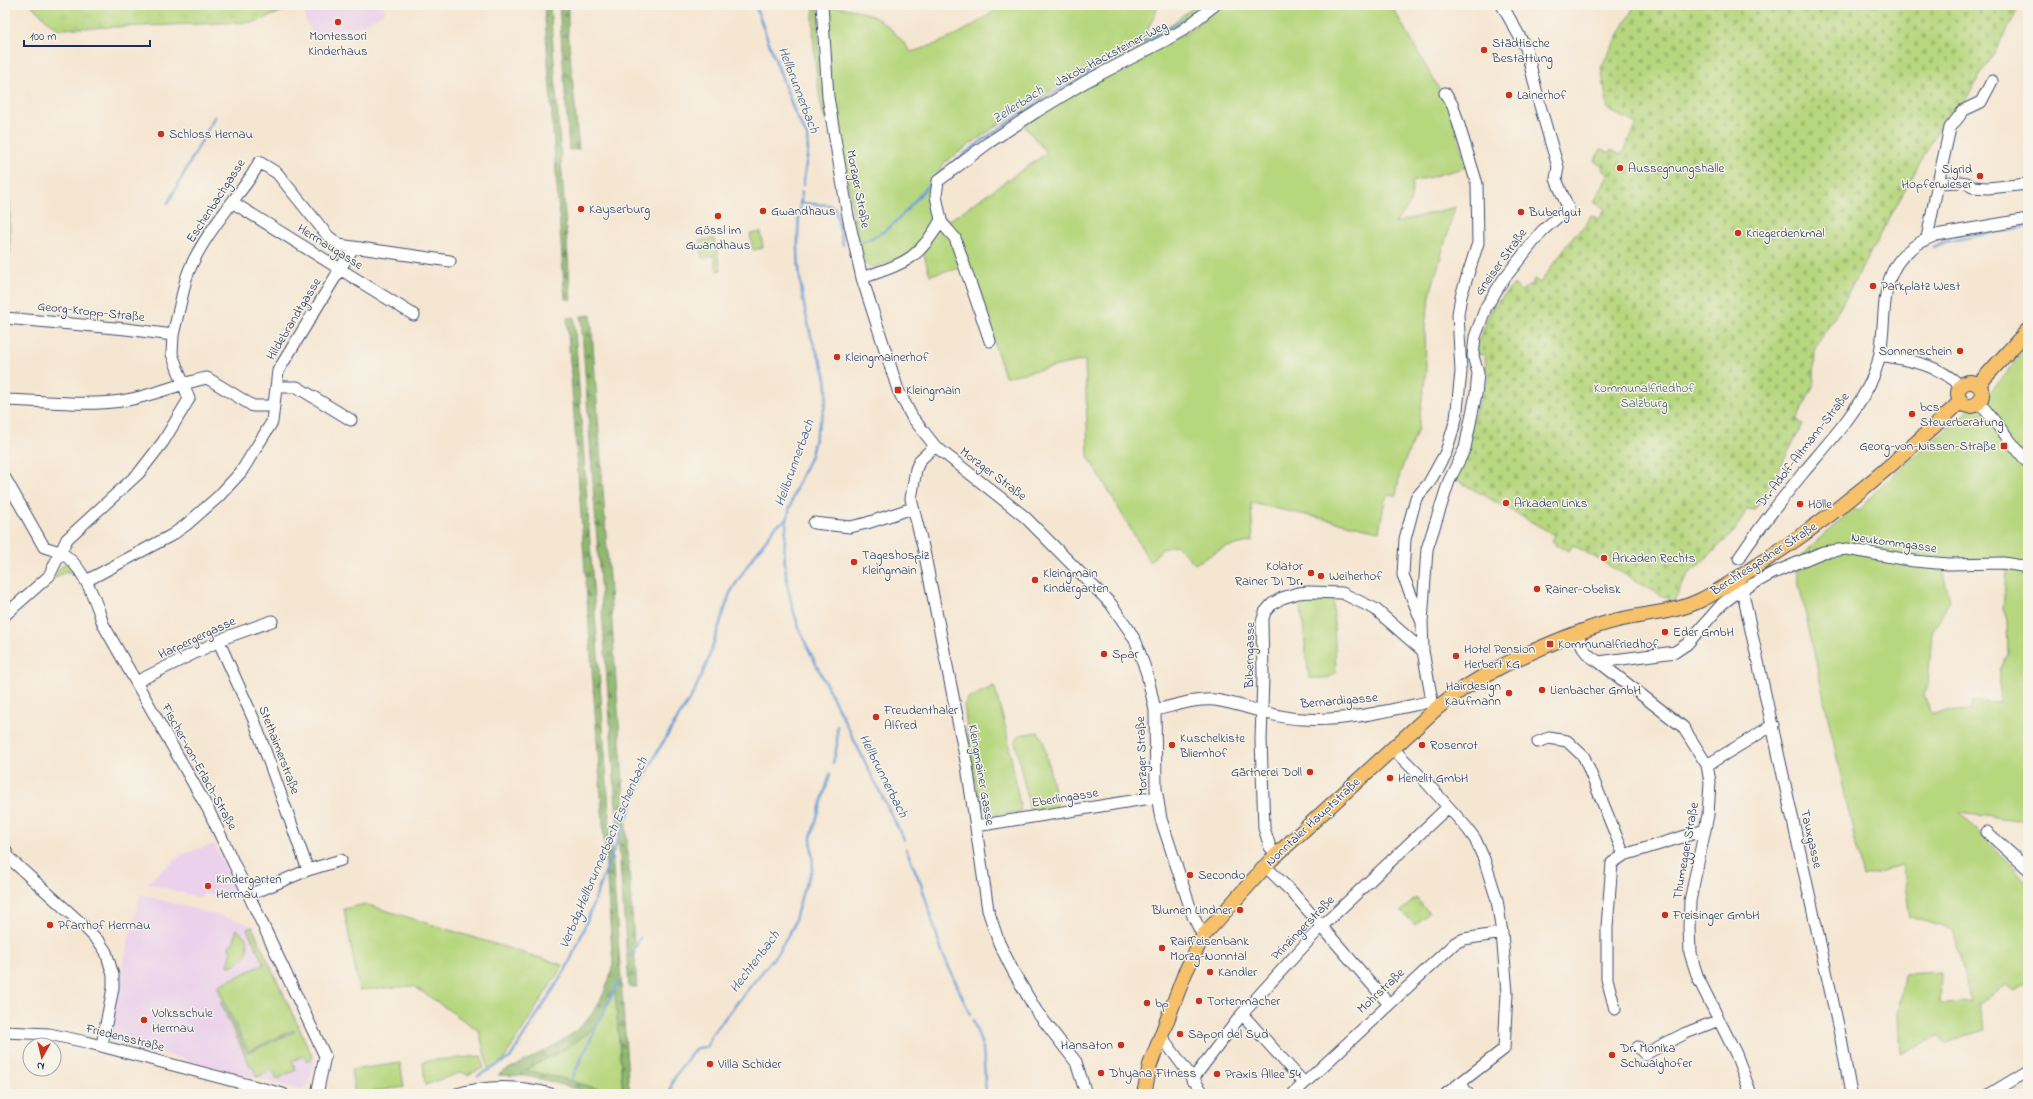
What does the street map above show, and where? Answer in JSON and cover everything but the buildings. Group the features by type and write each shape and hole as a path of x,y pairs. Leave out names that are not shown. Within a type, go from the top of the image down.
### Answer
{"main road":[{"path":"1978,385 2028,330"},
{"path":"1968,382 1978,385 1982,395 1979,402 1968,405 1961,401 1959,394 1961,386 1968,382"},
{"name":"Berchtesgadner Straße","path":"1577,634 1596,625 1624,618 1674,610 1701,600 1786,548 1855,496 1934,427 1961,401"},
{"name":"Nonntaler Hauptstraße","path":"1144,1094 1150,1065 1185,973 1203,936 1265,866 1392,748 1434,705 1509,662 1577,634"}],"street":[{"name":"Morzger Straße","path":"822,5 824,54 830,117 848,216 862,278 898,390 912,417 935,446 1025,517 1111,604 1121,617 1136,642 1155,710 1157,797 1161,819 1195,921 1203,936"},
{"name":"Jakob-Hacksteiner-Weg","path":"940,221 936,196 936,185 938,181 956,166 988,143 1085,82 1183,30 1215,5"},
{"name":"Gneiser Straße","path":"1434,705 1423,651 1422,622 1429,539 1448,481 1466,448 1476,394 1478,373 1473,351 1480,322 1486,307 1522,255 1542,231 1568,208 1556,179 1558,167 1540,106 1526,48 1502,5"},
{"path":"1928,238 1950,128 1964,110 1981,102 1992,81"},
{"name":"Gneiser Straße","path":"1422,622 1402,575 1405,539 1416,498 1429,483 1446,452 1456,418 1461,372 1458,314 1460,296 1478,243 1477,184 1453,106 1445,93"},
{"name":"Eschenbachgasse","path":"5,615 49,576 62,553 67,539 139,473 163,442 188,399 172,354 173,335 180,300 189,270 232,202 255,172 259,162 277,173 288,184 328,236 339,245 450,261"},
{"path":"1938,184 1959,182 1967,183 1972,187 1988,188 2028,184"},
{"name":"Herrnaugasse","path":"232,202 414,315"},
{"name":"Dr.-Adolf-Altmann-Straße","path":"1739,558 1760,528 1852,413 1872,378 1880,355 1886,290 1891,273 1901,256 1928,238 1936,235 2028,218"},
{"path":"862,278 914,257 932,235 940,221 955,238 990,341"},
{"name":"Hildebrandtgasse","path":"86,581 172,535 192,521 218,497 240,472 271,423 278,371 353,248"},
{"name":"Georg-Kropp-Straße","path":"5,318 126,329 173,335"},
{"path":"1880,355 1931,367 1946,373 1961,386"},
{"path":"5,400 93,403 127,400 171,389 183,383 207,378 253,406 274,406"},
{"path":"276,387 297,387 351,420"},
{"path":"1979,402 2028,463"},
{"name":"Kleingmainer Gasse","path":"935,446 920,460 916,469 911,499 924,551 967,766 988,910 1000,943 1013,971 1037,1012 1076,1062 1086,1094"},
{"name":"Fischer-von-Erlach-Straße","path":"5,478 44,547 62,553 76,564 97,604 103,624 208,810 286,977 325,1056 317,1094"},
{"path":"814,523 850,526 868,523 913,508"},
{"name":"Neukommgasse","path":"1598,662 1668,654 1679,649 1690,640 1722,604 1742,589 1798,561 1835,550 1860,550 1914,562 1948,564 2003,563 2028,567"},
{"name":"Tauxgasse","path":"1742,589 1773,725 1851,1094"},
{"name":"Biberngasse","path":"1277,855 1270,847 1264,828 1261,740 1263,712 1262,622 1265,612 1272,604 1282,598 1309,592 1342,593 1352,596 1375,609 1423,651"},
{"name":"Harpergergasse","path":"136,682 227,637 272,621"},
{"name":"Thumegger Straße","path":"1577,634 1583,651 1587,655 1683,727 1707,765 1710,798 1690,901 1688,926 1690,953 1698,978 1736,1054 1751,1094"},
{"name":"Stethaimerstraße","path":"219,642 254,720 308,870"},
{"name":"Bernardigasse","path":"1155,710 1193,702 1215,700 1263,712 1312,720 1434,705"},
{"path":"1707,765 1773,725"},
{"path":"1538,742 1549,738 1568,741 1584,757 1624,855"},
{"path":"1392,748 1426,782 1475,839 1484,859 1497,900 1502,934 1507,993 1504,1049 1446,1094"},
{"name":"Eberlingasse","path":"976,826 1157,797"},
{"name":"Prinzingerstraße","path":"1192,1080 1242,1014 1322,927 1448,807"},
{"path":"1615,1009 1607,979 1607,927 1612,863 1624,855 1705,830"},
{"path":"1987,832 2028,869"},
{"path":"6,856 82,924 100,943 106,952 113,975 113,988 102,1045"},
{"path":"248,895 308,870 341,860"},
{"path":"1265,866 1291,891 1388,1003"},
{"name":"Mohrstraße","path":"1293,1094 1388,1003 1455,943 1464,939 1502,934"},
{"path":"1242,1014 1304,1083"},
{"path":"1638,1046 1645,1054 1686,1033 1719,1020"},
{"name":"Friedensstraße","path":"5,1032 49,1034 102,1045 283,1094"},
{"path":"1161,1036 1192,1080 1204,1094"},
{"path":"1990,1094 2028,1071"},
{"path":"1460,1083 1468,1094"},
{"path":"456,1094 472,1090 506,1087 526,1088 551,1094"}],"shaded area":[{"name":"Montessori Kinderhaus","path":"305,5 383,5 385,12 363,25 313,34 305,19"},
{"path":"214,844 240,897 237,900 203,894 201,898 147,883 182,854"},
{"path":"140,894 253,925 315,1060 308,1086 301,1090 113,1040 110,1035 124,960"}],"green space":[{"path":"31,5 292,5 291,8 255,22 56,29"},
{"path":"544,5 550,5 571,300 565,299"},
{"path":"559,5 568,5 568,33 579,149 569,150"},
{"path":"1002,5 1159,5 1142,42 1173,23 1196,5 1210,5 1167,34 1078,82 1075,75 993,128 945,162 932,183 933,215 950,220 1047,153 1022,123 1189,31 1221,5 1391,5 1449,106 1467,167 1412,182 1412,195 1409,205 1394,223 1455,207 1431,291 1425,324 1426,371 1418,429 1400,473 1396,496 1388,495 1385,500 1379,531 1251,503 1253,541 1223,548 1195,564 1176,545 1162,549 1150,562 1088,456 1085,360 1005,377 969,265 930,275 921,245 910,255 873,268 864,263 854,220 831,87 826,7 853,10 865,13 875,18 893,31 911,52 936,44 959,33"},
{"name":"Kommunalfriedhof Salzburg","path":"1635,5 2020,5 2002,40 1956,115 1948,112 1841,306 1815,348 1814,384 1797,420 1803,424 1774,479 1756,508 1754,510 1747,509 1735,531 1688,575 1673,602 1573,545 1569,551 1555,545 1556,543 1552,541 1555,535 1453,478 1477,406 1490,375 1486,371 1485,355 1476,354 1477,345 1493,304 1495,305 1514,284 1521,291 1532,284 1534,279 1540,283 1574,235 1586,225 1591,215 1599,219 1605,209 1594,202 1609,174 1602,170 1603,167 1594,161 1601,149 1610,153 1611,150 1621,155 1637,124 1608,110 1601,67"},
{"path":"814,6 818,8 819,48 827,123 820,101 816,66 813,30"},
{"path":"5,201 10,201 10,256 5,256"},
{"path":"761,232 763,248 753,250 750,234"},
{"path":"714,238 721,270 717,271 714,256 702,258 699,241"},
{"path":"591,315 637,987 629,987 581,316"},
{"path":"574,317 630,1094 623,1094 615,990 603,1015 590,1031 564,1050 525,1070 565,1079 615,1094 592,1094 545,1080 524,1076 498,1075 558,1043 582,1024 601,1000 613,964 567,318"},
{"path":"2028,344 2028,821 1960,813 2028,883 2028,984 2014,991 2006,985 1978,1004 1986,1030 1964,1036 1945,1044 1940,1035 1900,1054 1898,1015 1904,974 1941,972 1940,1003 1971,1002 1953,930 1910,917 1902,865 1863,877 1795,566 1822,536 1853,509 1859,511 1881,486 1991,391 2006,374","holes":["1939,559 2007,560 2003,609 2007,620 2008,654 2000,670 1999,703 1972,702 1971,710 1931,713 1924,695 1928,685 1932,633 1950,600"]},
{"path":"68,563 75,572 65,572 54,579 59,569"},
{"path":"1333,596 1336,672 1329,678 1309,678 1300,598"},
{"path":"994,686 1006,729 1021,811 1003,814 993,814 985,810 981,804 974,778 964,705 968,698"},
{"path":"1038,732 1043,740 1057,805 1053,811 1031,815 1015,742 1019,735"},
{"path":"1416,898 1429,913 1415,925 1401,911"},
{"path":"365,904 563,965 504,1059 489,1071 479,1031 414,986 359,990 344,909"},
{"path":"252,927 313,1058 308,1061 305,1055 292,1061 296,1070 277,1079 273,1070 257,1077 253,1067 251,1068 220,1002 222,1001 247,1053 294,1032 294,1030 248,1051 217,986 264,964 247,929"},
{"path":"237,929 246,938 248,948 247,952 238,963 228,966 232,950 229,949 230,944 233,944"},
{"path":"615,989 623,1094 615,1094 565,1079 525,1070 555,1055 590,1030 599,1019"},
{"path":"481,1056 484,1068 467,1075 462,1072 425,1085 423,1061"},
{"path":"400,1063 404,1087 355,1094 351,1070"}],"waterway":[{"name":"Hellbrunnerbach","path":"755,5 795,113 807,136 808,151 803,185"},
{"name":"Zellerbach","path":"938,174 983,140 1032,107 1090,71 1185,19 1204,5"},
{"path":"168,203 215,116"},
{"name":"Zellerbach","path":"860,242 872,238 893,225 935,178"},
{"name":"Hellbrunnerbach","path":"802,192 798,229 800,282 811,336 824,369 827,390 824,411 810,458 796,487 788,515 785,533 788,590 793,609 806,644 904,840"},
{"name":"Zellerbach","path":"800,203 829,205 835,208 843,245"},
{"path":"1933,247 1945,242 2028,226"},
{"name":"Verbdg.Hellbrunnerbach Eschenbach","path":"478,1076 510,1058 566,969 580,939 638,791 657,752 694,692 707,663 730,593 751,560 776,526 786,520"},
{"name":"Hechtenbach","path":"833,763 837,745 837,726"},
{"name":"Hechtenbach","path":"670,1094 672,1082 678,1071 693,1051 697,1048 707,1047 712,1034 779,951 793,927 803,891 813,868 811,837 830,774"},
{"name":"Hellbrunnerbach","path":"906,849 921,884 942,952 970,1014"},
{"name":"Hechtenbach","path":"631,956 640,938"},
{"name":"Hechtenbach","path":"572,1078 618,982"},
{"name":"Hellbrunnerbach","path":"973,1020 983,1048 986,1094"}],"place":[{"name":"Montessori Kinderhaus","path":"338,22"},
{"name":"Städtische Bestattung","path":"1484,50"},
{"name":"Lainerhof","path":"1509,95"},
{"name":"Schloss Hernau","path":"161,134"},
{"name":"Aussegnungshalle","path":"1620,168"},
{"name":"Sigrid Hopferwieser","path":"1980,176"},
{"name":"Kayserburg","path":"581,209"},
{"name":"Gwandhaus","path":"763,211"},
{"name":"Buberlgut","path":"1521,212"},
{"name":"Gössl im Gwandhaus","path":"718,216"},
{"name":"Kriegerdenkmal","path":"1738,233"},
{"name":"Parkplatz West","path":"1873,286"},
{"name":"Sonnenschein","path":"1960,351"},
{"name":"Kleingmainerhof","path":"837,357"},
{"name":"Kleingmain","path":"898,390"},
{"name":"bcs Steuerberatung","path":"1912,414"},
{"name":"Georg-von-Nissen-Straße","path":"2004,446"},
{"name":"Arkaden Links","path":"1506,503"},
{"name":"Hölle","path":"1800,504"},
{"name":"Arkaden Rechts","path":"1604,558"},
{"name":"Tageshospiz Kleingmain","path":"854,562"},
{"name":"Kolator Rainer DI Dr.","path":"1311,573"},
{"name":"Weiherhof","path":"1321,576"},
{"name":"Kleingmain Kindergarten","path":"1035,580"},
{"name":"Rainer-Obelisk","path":"1537,589"},
{"name":"Eder GmbH","path":"1665,632"},
{"name":"Kommunalfriedhof","path":"1550,644"},
{"name":"Spar","path":"1104,654"},
{"name":"Hotel Pension Herbert KG","path":"1456,656"},
{"name":"Lienbacher GmbH","path":"1542,690"},
{"name":"Hairdesign Kaufmann","path":"1509,693"},
{"name":"Freudenthaler Alfred","path":"876,717"},
{"name":"Kuschelkiste Bliemhof","path":"1172,745"},
{"name":"Rosenrot","path":"1422,745"},
{"name":"Gärtnerei Doll","path":"1310,772"},
{"name":"Henelit GmbH","path":"1390,778"},
{"name":"Secondo","path":"1190,875"},
{"name":"Kindergarten Herrnau","path":"208,886"},
{"name":"Blumen Lindner","path":"1240,910"},
{"name":"Freisinger GmbH","path":"1665,915"},
{"name":"Pfarrhof Herrnau","path":"50,925"},
{"name":"Raiffeisenbank Morzg-Nonntal","path":"1162,948"},
{"name":"Kandler","path":"1210,972"},
{"name":"Tortenmacher","path":"1199,1001"},
{"name":"bp","path":"1147,1003"},
{"name":"Volksschule Herrnau","path":"144,1020"},
{"name":"Sapori del Sud","path":"1180,1034"},
{"name":"Hansaton","path":"1121,1045"},
{"name":"Dr. Monika Schwaighofer","path":"1612,1055"},
{"name":"Villa Schider","path":"710,1064"},
{"name":"Dhyana Fitness","path":"1101,1073"},
{"name":"Praxis Allee 54","path":"1217,1074"}]}
